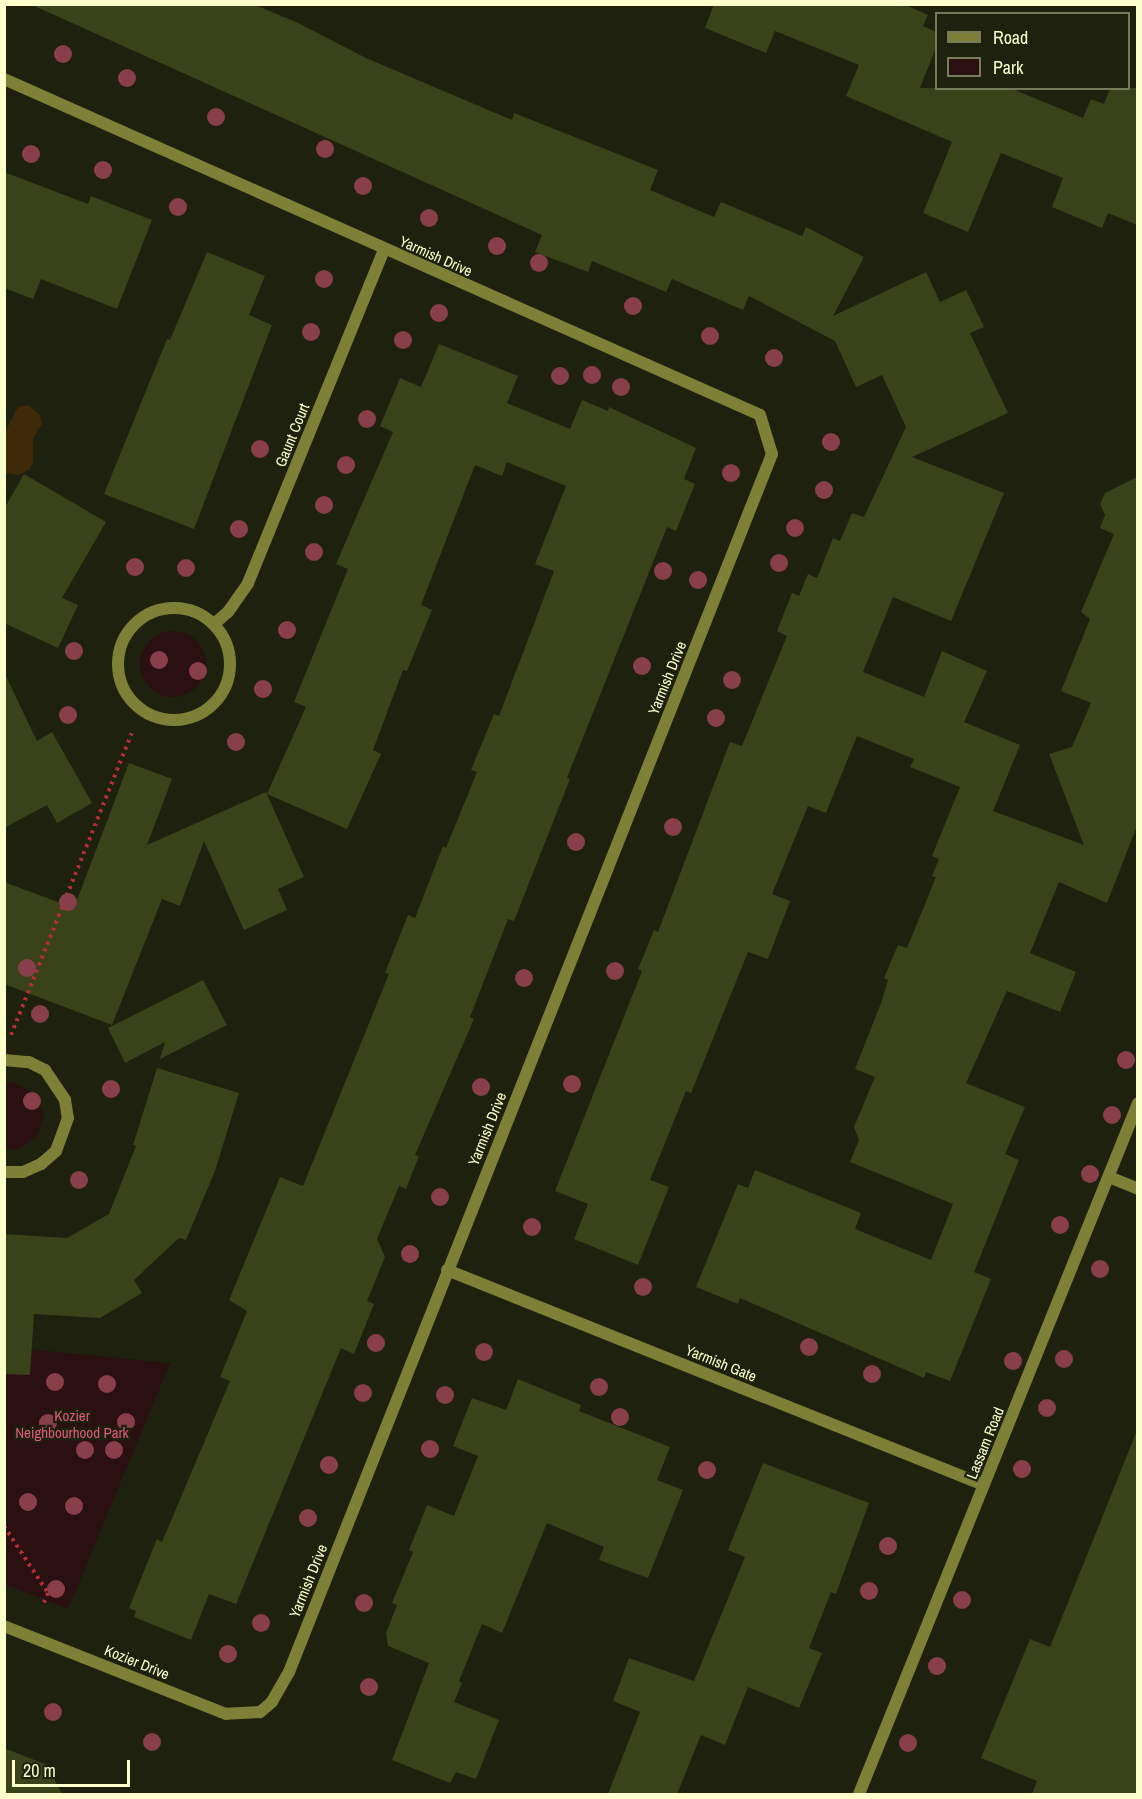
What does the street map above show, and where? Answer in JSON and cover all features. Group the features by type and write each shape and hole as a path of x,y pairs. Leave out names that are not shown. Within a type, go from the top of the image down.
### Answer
{"street":[{"name":"Yarmish Drive","path":"4,79 760,415 772,454 289,1672 272,1702 260,1713"},
{"name":"Gaunt Court","path":"214,624 228,612 248,583 384,249"},
{"path":"164,608 199,613 214,624 225,639 230,658 229,677 222,694 200,713 173,720 138,707 119,676 122,641 133,626 164,608"},
{"path":"4,1060 29,1062 45,1070 62,1092 68,1118 56,1151 41,1164 23,1172 4,1172"},
{"name":"Lassam Road","path":"859,1794 1137,1103"},
{"path":"1109,1177 1137,1189"},
{"name":"Yarmish Gate","path":"447,1270 984,1485"},
{"name":"Kozier Drive","path":"4,1626 226,1714 260,1713"}],"path":[{"path":"11,1035 132,733"},
{"path":"4,1527 48,1593 42,1607"}],"green space":[{"path":"173,631 186,633 196,641 204,651 206,664 204,677 196,687 186,695 173,697 160,695 150,687 142,677 140,664 142,651 150,641 160,633"},
{"path":"5,1083 15,1083 35,1094 44,1114 37,1136 18,1149 5,1149"},
{"name":"Kozier Neighbourhood Park","path":"4,1347 170,1363 68,1609 5,1584"}],"shaded area":[{"path":"28,405 40,415 42,424 33,438 33,462 30,469 18,475 5,473 5,432 18,407"}],"building":[{"path":"30,4 253,4 296,22 366,58 512,120 514,113 658,170 650,190 714,217 721,202 802,236 806,227 864,257 833,316 926,272 940,302 966,290 984,327 970,333 1008,413 912,457 1004,493 951,621 893,597 863,672 924,697 942,651 987,671 964,722 1020,745 993,811 1084,845 1049,754 1072,747 1091,703 1061,691 1090,619 1081,612 1114,534 1100,528 1105,515 1100,504 1105,493 1137,477 1137,826 1107,903 1059,882 1030,953 1076,972 1060,1012 1007,991 966,1083 1025,1107 1005,1154 1019,1160 974,1272 991,1279 950,1381 926,1372 924,1378 740,1298 738,1304 696,1287 738,1184 748,1188 755,1170 861,1213 855,1229 931,1260 953,1204 850,1162 859,1140 854,1127 875,1077 855,1069 881,1003 888,980 884,978 898,945 907,948 936,877 932,876 939,859 932,856 960,787 910,767 914,759 857,736 826,813 808,806 772,894 790,901 768,959 748,952 691,1093 686,1091 650,1180 669,1187 638,1265 574,1239 588,1204 555,1191 642,971 638,969 654,930 658,932 730,742 742,746 787,636 777,631 792,593 799,596 808,574 817,578 833,538 840,541 852,513 864,517 906,427 882,375 856,387 835,341 749,296 743,310 672,279 666,292 592,261 588,272 535,252 542,235"},
{"path":"714,4 903,4 928,15 923,26 935,32 935,50 920,88 1015,90 1083,118 1091,99 1104,104 1109,90 1137,88 1137,225 1108,213 1102,228 1052,207 1063,178 1001,153 968,232 923,213 952,142 846,96 859,65 775,31 766,53 705,28"},
{"path":"4,172 88,204 91,196 152,220 117,309 41,279 33,299 4,288"},
{"path":"207,252 265,276 249,315 272,325 194,529 104,494 167,339 170,340"},
{"path":"439,344 518,376 507,403 570,429 582,400 608,411 609,407 696,448 684,479 695,484 676,531 667,527 567,778 570,779 514,921 508,919 470,1017 474,1019 415,1155 419,1156 406,1189 399,1186 377,1239 385,1257 367,1301 374,1304 354,1354 341,1348 236,1604 209,1594 191,1640 134,1617 136,1611 129,1608 157,1539 162,1542 230,1381 220,1377 247,1311 229,1300 280,1177 303,1186 389,974 385,973 408,915 415,918 443,846 446,848 477,772 471,770 494,714 499,716 554,571 535,564 566,486 507,462 502,476 475,465 421,605 432,610 407,671 403,670 373,750 381,754 347,829 267,794 306,707 294,702 348,569 336,564 393,432 380,426 400,378 421,387"},
{"path":"24,474 106,522 62,598 78,605 58,648 4,623 4,509"},
{"path":"4,672 37,741 52,732 92,803 57,823 47,805 4,828"},
{"path":"129,763 172,779 147,845 266,792 304,877 278,889 287,910 244,930 204,841 180,906 162,899 112,1025 4,984 4,882 74,908"},
{"path":"203,980 227,1025 160,1059 165,1042 125,1063 108,1028"},
{"path":"157,1068 239,1093 215,1171 186,1240 179,1238 134,1280 142,1293 100,1318 34,1314 30,1375 4,1374 4,1234 67,1238 109,1214 136,1146 133,1145"},
{"path":"518,1379 581,1405 579,1411 670,1447 657,1480 683,1490 648,1578 599,1560 604,1547 547,1523 502,1633 482,1624 459,1681 462,1683 454,1702 499,1720 476,1779 456,1772 450,1783 392,1760 429,1663 388,1646 386,1633 397,1605 392,1603 413,1552 409,1550 427,1505 454,1516 478,1456 453,1446 472,1398 506,1410"},
{"path":"1136,1433 1137,1794 1032,1794 1037,1781 981,1758 1030,1639 1050,1647"},
{"path":"763,1463 869,1503 836,1594 831,1592 809,1648 822,1653 799,1708 748,1687 725,1745 701,1735 677,1794 608,1794 640,1712 613,1701 629,1658 694,1681 745,1557 728,1550"},
{"path":"4,1748 47,1765 62,1794 4,1794"}]}
